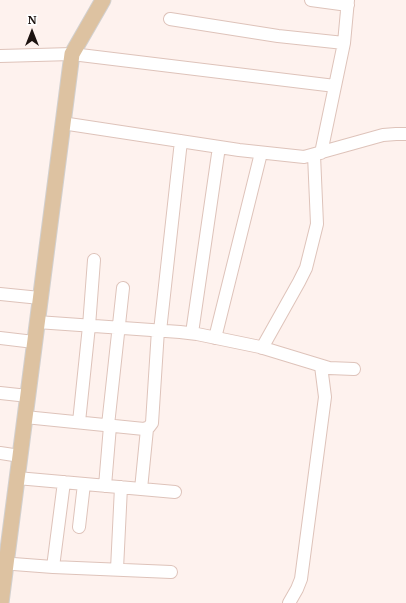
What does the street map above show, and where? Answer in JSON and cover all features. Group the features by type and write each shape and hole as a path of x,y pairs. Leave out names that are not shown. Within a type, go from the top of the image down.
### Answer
{"main road":[{"path":"1,603 3,563 20,456 72,54 103,0"}],"street":[{"path":"262,348 306,268 317,224 317,154 335,86 344,43 348,2 311,0"},
{"path":"170,19 278,36 344,43"},
{"path":"0,56 72,54 335,86"},
{"path":"62,123 261,153 304,157 383,135 401,134"},
{"path":"141,489 147,429 152,423 159,330 181,141"},
{"path":"192,333 219,147"},
{"path":"215,338 261,153"},
{"path":"79,422 94,260"},
{"path":"104,486 123,288"},
{"path":"0,294 40,298"},
{"path":"37,322 192,333 262,348 333,369 354,369"},
{"path":"0,338 34,342"},
{"path":"289,603 301,579 325,397 321,366"},
{"path":"0,394 28,396"},
{"path":"25,417 147,429"},
{"path":"0,454 20,456"},
{"path":"17,478 175,492"},
{"path":"53,567 64,482"},
{"path":"79,527 84,484"},
{"path":"117,569 121,487"},
{"path":"3,563 53,567 172,572"}]}
